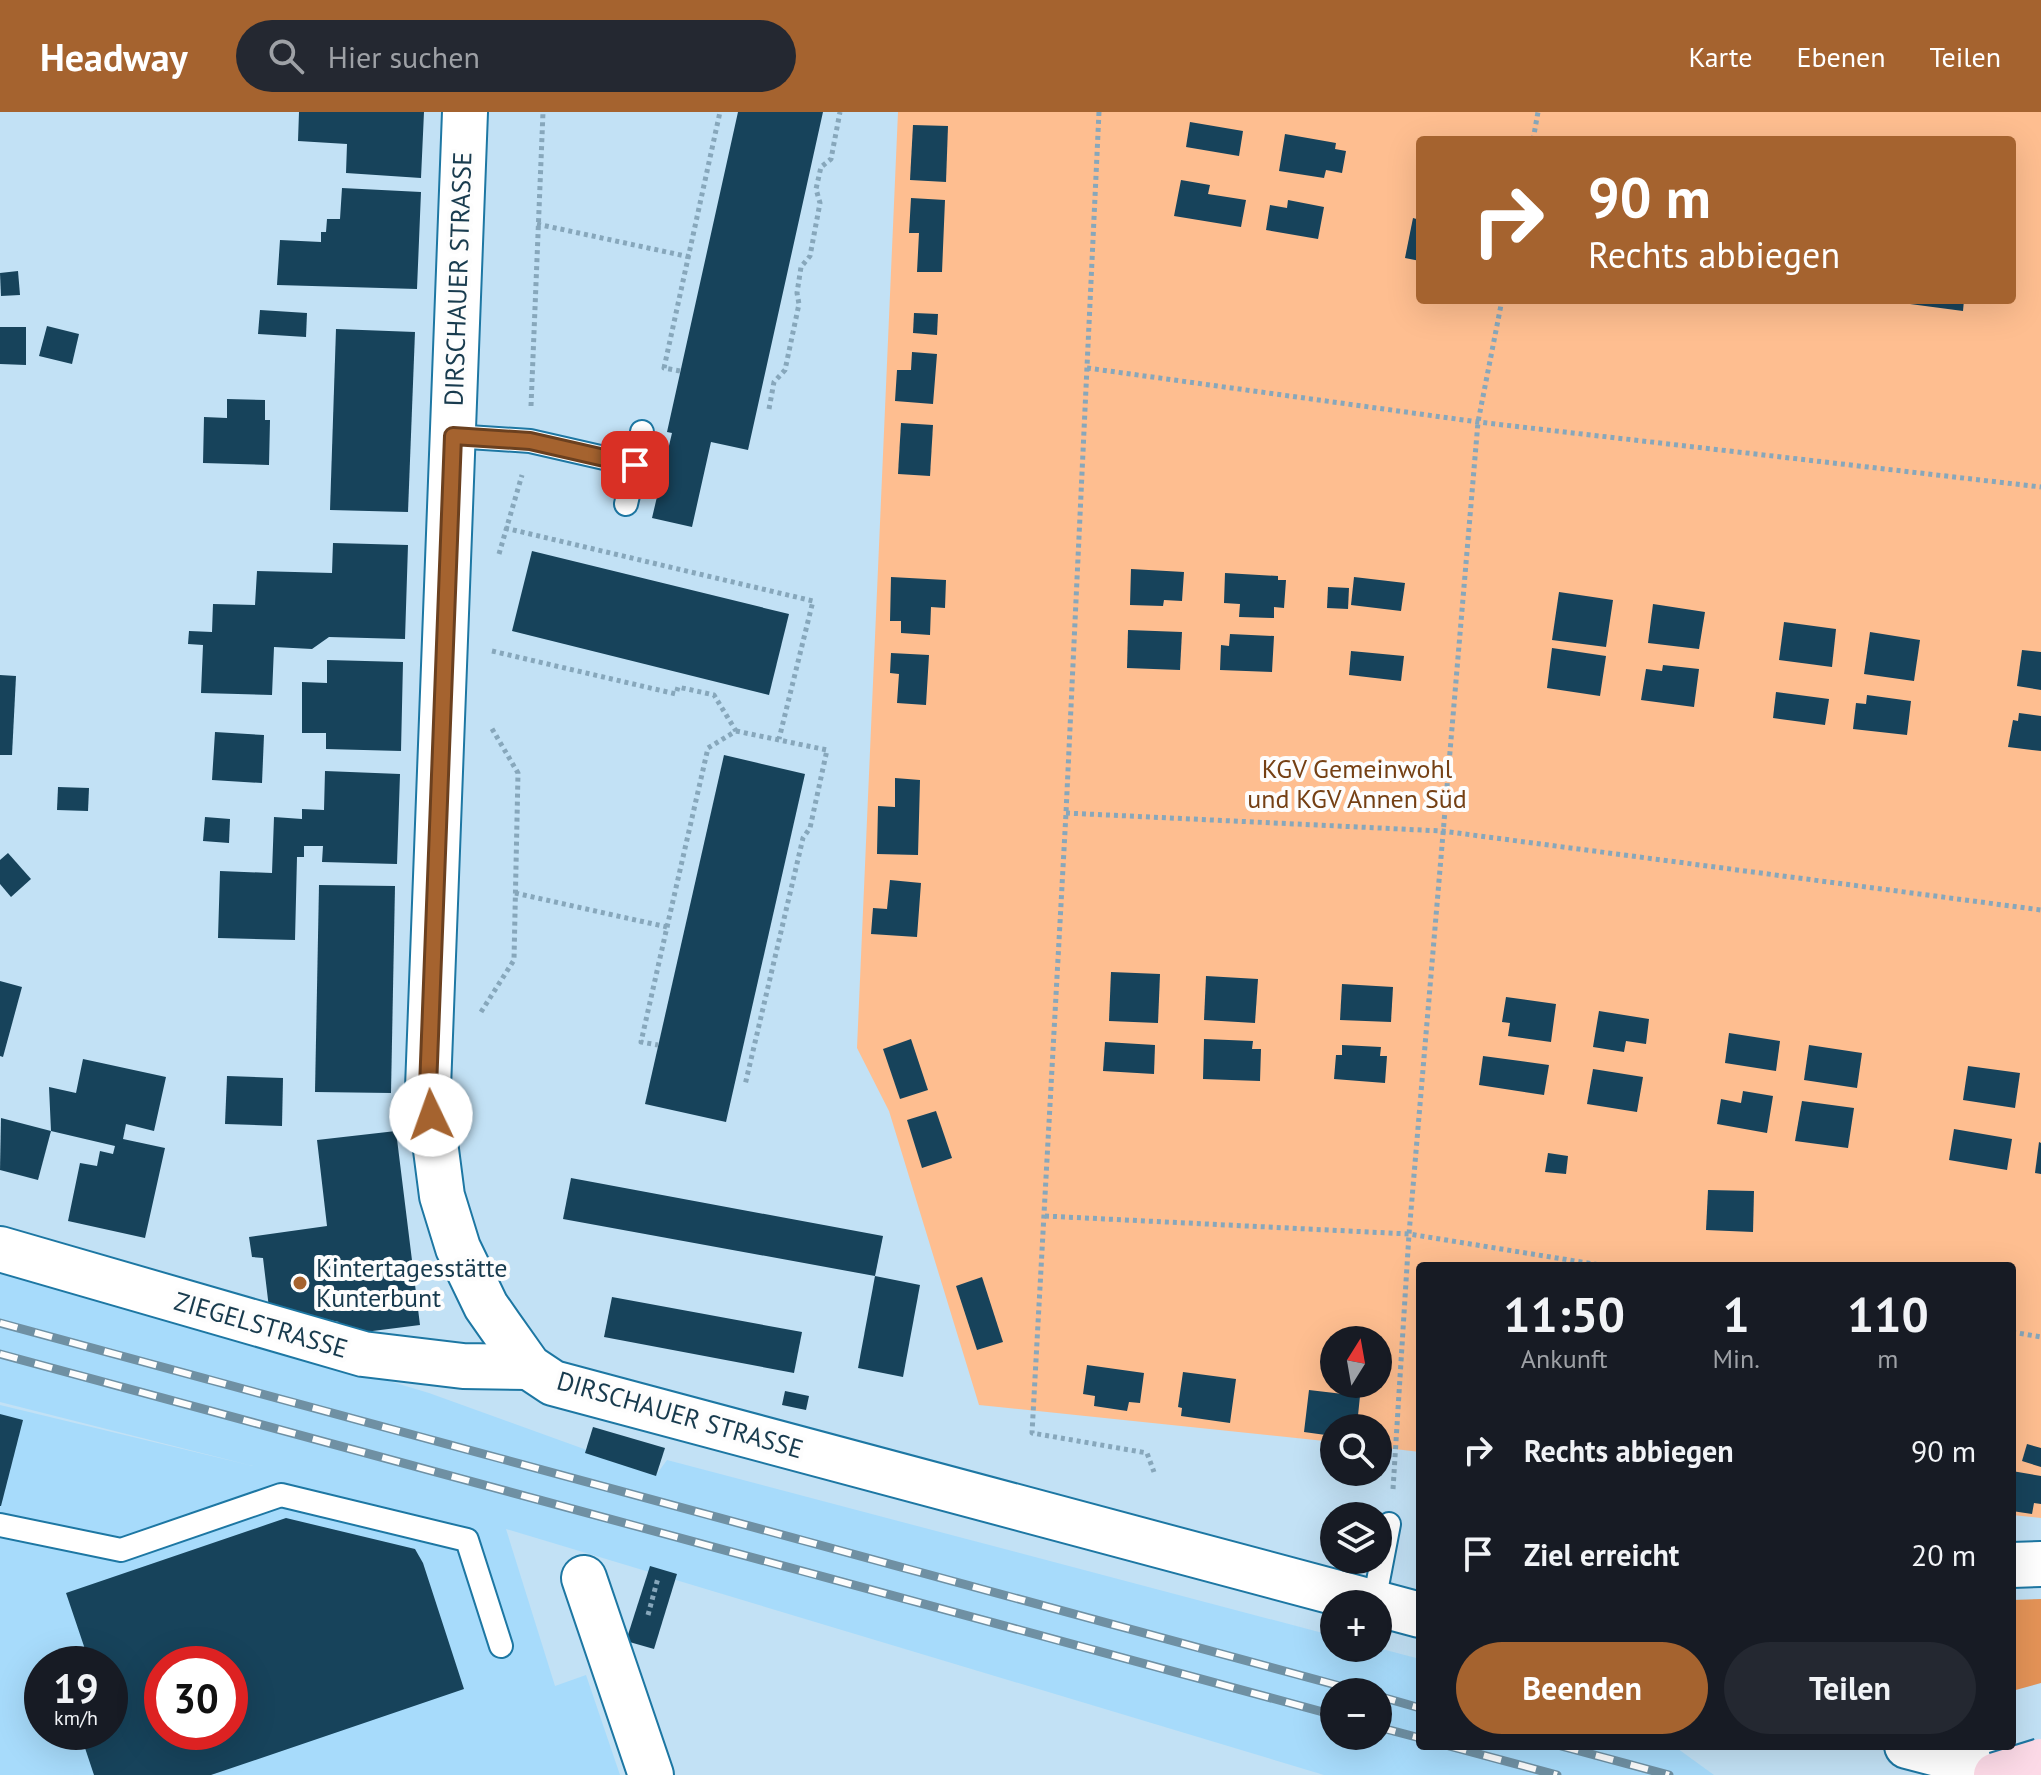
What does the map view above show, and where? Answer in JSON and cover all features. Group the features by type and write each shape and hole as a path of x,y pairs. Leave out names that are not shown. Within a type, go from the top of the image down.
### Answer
{"main road":[{"path":"1996,1775 2041,1761"}],"street":[{"name":"DIRSCHAUER STRASSE","path":"465,112 428,1088 442,1196 458,1248 486,1306 529,1367 553,1383 1329,1590"},
{"name":"ZIEGELSTRASSE","path":"0,1249 363,1354 463,1366 529,1367"},
{"path":"2016,1565 2041,1564"},
{"path":"584,1578 651,1775"},
{"name":"DIRSCHAUER STRASSE","path":"1392,1607 1416,1614"},
{"path":"1922,1750 2018,1775"}],"lane":[{"path":"626,504 642,432"},
{"path":"453,436 530,441 635,465"},
{"path":"0,1525 121,1550 281,1495 467,1540 501,1646"}],"path":[{"path":"495,566 530,441 543,112"},
{"path":"680,371 664,368 720,112"},
{"path":"769,409 774,382 785,370 799,304 797,293 801,267 810,256 820,203 816,189 821,167 831,159 840,112"},
{"path":"1099,112 1066,813 1032,1433 1147,1453 1154,1472"},
{"path":"1534,136 1538,112"},
{"path":"537,224 690,257"},
{"path":"1391,1502 1409,1234 1478,422 1501,304"},
{"path":"1087,368 1478,422 2041,487"},
{"path":"449,522 493,523 507,529 813,601 779,739"},
{"path":"484,649 676,694 678,687 714,695 736,731"},
{"path":"430,1043 460,1044 514,960 518,773 486,719"},
{"path":"658,1045 641,1042 708,748 736,731 827,750 745,1085"},
{"path":"1066,813 1442,831 2041,910"},
{"path":"515,893 667,927"},
{"path":"1045,1216 1409,1234 1581,1262"},
{"path":"2016,1333 2041,1337"}],"shaded area":[{"path":"0,1265 429,1393 656,1475 667,1460 1320,1632 1320,1662 1392,1662 1392,1652 1416,1658 1416,1750 1680,1750 1714,1775 1324,1775 506,1529 555,1686 586,1675 620,1775 0,1775 0,1405 253,1466 0,1402"},
{"path":"2041,1599 2041,1683 2016,1690 2016,1600"}],"green space":[{"name":"KGV Gemeinwohl und KGV Annen Süd","path":"898,112 2041,112 2041,1518 2016,1515 2016,1262 1416,1262 1416,1452 1392,1449 1392,1414 1320,1414 1320,1441 979,1405 889,1111 857,1048"}],"building":[{"path":"299,112 424,112 421,178 346,173 347,144 298,141"},
{"path":"738,112 823,112 748,450 711,442 692,527 652,518 672,433 667,432"},
{"path":"1190,122 1243,131 1239,156 1186,147"},
{"path":"913,125 948,126 946,182 910,180"},
{"path":"1285,134 1336,143 1335,149 1346,151 1342,173 1326,170 1324,178 1279,171"},
{"path":"1181,180 1210,185 1208,194 1246,200 1241,227 1174,216"},
{"path":"342,188 421,192 417,289 277,285 280,240 321,242 321,232 326,232 327,219 340,219"},
{"path":"911,198 945,200 942,272 917,272 919,233 909,233"},
{"path":"1288,200 1324,207 1318,239 1266,230 1270,205 1287,208"},
{"path":"1413,218 1416,219 1416,260 1405,258"},
{"path":"18,271 20,295 1,296 0,273"},
{"path":"1910,304 1964,304 1963,311"},
{"path":"260,310 307,313 306,337 258,334"},
{"path":"914,313 938,314 937,335 913,333"},
{"path":"47,326 79,334 72,364 39,356"},
{"path":"0,327 26,327 26,365 0,364"},
{"path":"336,329 415,332 408,512 330,510"},
{"path":"912,352 937,354 933,404 895,401 897,370 911,370"},
{"path":"227,399 265,400 265,420 270,420 269,465 203,463 204,417 227,418"},
{"path":"901,423 933,425 930,476 898,474"},
{"path":"333,543 408,545 405,639 329,637 312,649 274,647 272,695 201,693 203,645 188,644 189,631 212,632 213,604 255,605 257,571 332,573"},
{"path":"532,551 789,614 769,695 512,631"},
{"path":"1131,569 1184,572 1182,601 1164,600 1163,606 1130,605"},
{"path":"1225,573 1278,576 1278,580 1286,580 1284,608 1274,607 1274,618 1239,617 1240,604 1224,603"},
{"path":"891,577 946,580 945,608 931,607 930,635 901,633 901,621 890,621"},
{"path":"1354,577 1405,583 1401,611 1351,605"},
{"path":"1328,587 1349,588 1348,609 1327,608"},
{"path":"1559,592 1613,600 1606,647 1552,640"},
{"path":"1653,604 1705,612 1699,649 1648,643"},
{"path":"1784,622 1836,629 1832,667 1779,660"},
{"path":"1128,630 1182,632 1180,670 1127,668"},
{"path":"1870,632 1920,640 1914,681 1864,674"},
{"path":"1230,634 1274,636 1272,672 1220,670 1221,645 1229,646"},
{"path":"1552,648 1606,656 1600,696 1547,688"},
{"path":"2022,650 2041,652 2041,690 2017,686"},
{"path":"1351,651 1404,656 1401,681 1349,675"},
{"path":"891,653 929,655 926,705 897,703 899,674 890,673"},
{"path":"327,660 403,662 401,751 326,749 326,733 302,733 302,682 327,683"},
{"path":"1663,665 1699,669 1694,707 1641,700 1646,669 1662,671"},
{"path":"0,675 16,676 12,755 0,755"},
{"path":"1776,692 1829,699 1825,725 1773,718"},
{"path":"1867,695 1911,701 1907,735 1853,729 1856,703 1866,704"},
{"path":"2019,713 2041,716 2041,751 2008,747 2013,720 2018,721"},
{"path":"215,732 264,735 262,783 212,780"},
{"path":"724,755 805,774 726,1122 645,1104"},
{"path":"325,771 400,774 397,864 322,862 323,846 304,846 304,857 297,857 295,940 218,938 220,871 272,873 274,817 302,819 302,809 324,810"},
{"path":"895,778 920,780 918,855 877,854 878,806 895,807"},
{"path":"58,787 89,788 88,811 57,810"},
{"path":"205,817 230,819 229,843 203,841"},
{"path":"8,853 31,879 11,897 0,884 0,860"},
{"path":"890,880 921,883 917,937 871,934 873,908 887,909"},
{"path":"319,885 395,886 391,1093 315,1092"},
{"path":"1111,972 1160,974 1158,1023 1109,1021"},
{"path":"1206,976 1258,979 1255,1023 1204,1020"},
{"path":"0,981 22,987 3,1057 0,1056"},
{"path":"1342,984 1393,987 1391,1022 1340,1020"},
{"path":"1506,997 1556,1004 1551,1042 1508,1036 1510,1023 1502,1022"},
{"path":"1599,1011 1649,1019 1646,1044 1626,1041 1624,1052 1593,1047"},
{"path":"1729,1033 1780,1041 1776,1071 1725,1063"},
{"path":"911,1039 928,1090 900,1099 883,1049"},
{"path":"1204,1039 1253,1041 1252,1049 1261,1049 1260,1081 1203,1079"},
{"path":"1105,1042 1155,1045 1154,1074 1103,1071"},
{"path":"1342,1045 1381,1047 1380,1056 1387,1056 1385,1083 1334,1079 1336,1055 1342,1055"},
{"path":"1809,1045 1862,1053 1857,1088 1804,1080"},
{"path":"1483,1056 1549,1065 1544,1095 1479,1085"},
{"path":"83,1059 166,1077 154,1131 126,1124 123,1139 165,1148 145,1238 68,1221 80,1163 97,1166 100,1151 113,1154 115,1146 51,1131 49,1087 76,1093"},
{"path":"1968,1066 2020,1073 2015,1108 1963,1100"},
{"path":"1593,1069 1643,1077 1637,1112 1587,1104"},
{"path":"227,1076 283,1078 282,1126 225,1124"},
{"path":"1743,1091 1773,1096 1767,1133 1717,1124 1721,1099 1741,1103"},
{"path":"1802,1101 1854,1108 1848,1148 1795,1141"},
{"path":"936,1111 952,1158 922,1168 907,1120"},
{"path":"1,1118 51,1131 38,1180 0,1170"},
{"path":"1954,1129 2012,1139 2007,1170 1949,1160"},
{"path":"396,1131 420,1325 341,1335 339,1322 269,1308 263,1258 252,1257 249,1237 327,1226 317,1140"},
{"path":"2041,1143 2041,1174 2035,1173"},
{"path":"1548,1153 1568,1156 1566,1174 1545,1172"},
{"path":"571,1178 883,1236 875,1276 563,1219"},
{"path":"1708,1190 1754,1191 1753,1232 1706,1230"},
{"path":"875,1276 920,1285 903,1377 858,1368"},
{"path":"982,1277 1003,1342 977,1350 956,1286"},
{"path":"612,1297 802,1332 794,1373 604,1337"},
{"path":"1087,1365 1144,1373 1140,1403 1129,1402 1127,1411 1094,1406 1095,1396 1083,1394"},
{"path":"1183,1372 1236,1379 1230,1423 1181,1416 1182,1408 1178,1407"},
{"path":"1309,1390 1320,1391 1320,1398 1360,1398 1358,1414 1320,1414 1320,1434 1304,1432"},
{"path":"785,1391 809,1396 806,1410 782,1405"},
{"path":"0,1414 23,1420 1,1506 0,1506"},
{"path":"593,1427 665,1448 656,1476 585,1453"},
{"path":"2027,1444 2041,1448 2041,1467 2022,1461"},
{"path":"2016,1472 2041,1476 2041,1504 2034,1503 2032,1514 2016,1512"},
{"path":"286,1518 415,1549 423,1563 464,1689 211,1775 94,1775 86,1750 128,1750 128,1646 84,1646 66,1593"},
{"path":"650,1566 677,1574 654,1649 626,1641"}],"railway":[{"path":"0,1323 1320,1681"},
{"path":"0,1354 1320,1711"},
{"path":"1392,1700 1416,1707"},
{"path":"1392,1731 1416,1737"},
{"path":"1464,1750 1557,1775"},
{"path":"1576,1750 1669,1775"}],"place":[{"name":"Kintertagesstätte Kunterbunt","path":"300,1283"}],"route":[{"path":"431,1115 428,1088 453,436 530,441 635,465"}]}
